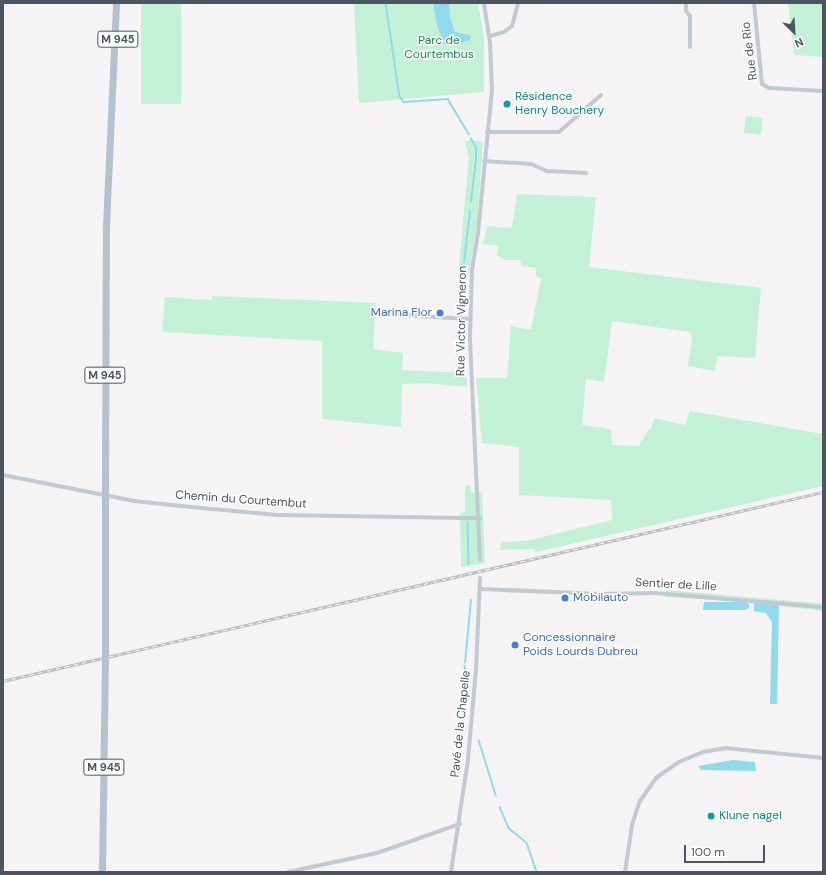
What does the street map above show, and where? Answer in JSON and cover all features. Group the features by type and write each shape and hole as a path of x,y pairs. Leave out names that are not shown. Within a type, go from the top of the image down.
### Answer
{"main road":[{"name":"M 945","path":"102,872 105,663 106,224 114,74 116,3"},
{"name":"M 945","path":"114,74 121,3"}],"street":[{"name":"Rue Victor Vigneron","path":"480,560 480,518 470,319 472,270 478,233 492,83 490,36 484,3"},
{"path":"490,36 510,28 518,3"},
{"path":"686,3 686,11 690,16 690,47"},
{"name":"Rue de Rio","path":"754,3 763,84 769,88 823,91"},
{"path":"487,132 559,132 601,96"},
{"path":"484,161 531,164 547,171 586,173"},
{"path":"379,314 470,319"},
{"name":"Chemin du Courtembut","path":"3,475 134,501 201,508 282,515 480,518"},
{"name":"Pavé de la Chapelle","path":"453,872 460,824 476,670 480,578"},
{"name":"Sentier de Lille","path":"480,589 602,594 655,593 823,607"},
{"path":"625,872 632,825 640,801 656,778 678,762 703,752 725,748 823,758"},
{"path":"288,872 377,853 460,824"}],"green space":[{"path":"141,3 181,3 181,104 141,104"},
{"name":"Parc de Courtembus","path":"354,3 478,3 484,39 484,92 359,103"},
{"path":"788,3 823,3 823,57 794,55"},
{"path":"746,116 763,118 761,135 744,133"},
{"path":"470,140 483,142 477,223 468,279 458,278 469,158 465,142"},
{"path":"517,194 596,197 589,267 761,288 755,358 717,356 715,371 688,366 692,340 690,332 612,321 604,382 586,379 582,425 611,429 612,445 639,446 648,430 651,429 654,418 685,425 690,411 823,434 823,486 536,552 534,549 500,550 501,542 526,541 612,520 611,500 519,495 519,447 482,443 476,378 507,378 511,326 531,330 541,278 536,276 536,268 522,266 520,260 506,260 497,255 499,246 483,244 487,226 512,228"},
{"path":"212,296 376,303 373,349 403,353 402,370 466,373 467,387 425,383 402,384 401,427 322,419 322,341 162,332 165,297 212,300"},
{"path":"470,485 471,493 482,492 485,563 461,567 460,513 465,512 465,486"},
{"path":"666,590 816,603 823,604 823,611 751,602 666,597"}],"water":[{"path":"433,3 449,3 450,17 455,32 470,35 471,40 450,46 444,44 437,26"},
{"path":"704,602 745,602 749,604 749,608 744,610 703,610"},
{"path":"754,603 779,605 777,704 770,704 772,622 766,613 754,611"},
{"path":"733,760 755,762 756,771 701,770 698,766"}],"waterway":[{"path":"386,3 400,97 404,102 448,99 469,134"},
{"path":"471,139 476,148 476,159 471,202"},
{"path":"464,263 470,211"},
{"path":"468,522 469,564"},
{"path":"465,663 471,600"},
{"path":"465,666 467,680"},
{"path":"479,740 496,795"},
{"path":"500,807 509,828 527,843 537,872"}],"railway":[{"path":"3,681 823,492"}],"place":[{"name":"Résidence Henry Bouchery","path":"507,104"},
{"name":"Marina Flor","path":"440,313"},
{"name":"Mobilauto","path":"565,598"},
{"name":"Concessionnaire Poids Lourds Dubreu","path":"515,645"},
{"name":"Klune nagel","path":"711,816"}]}
